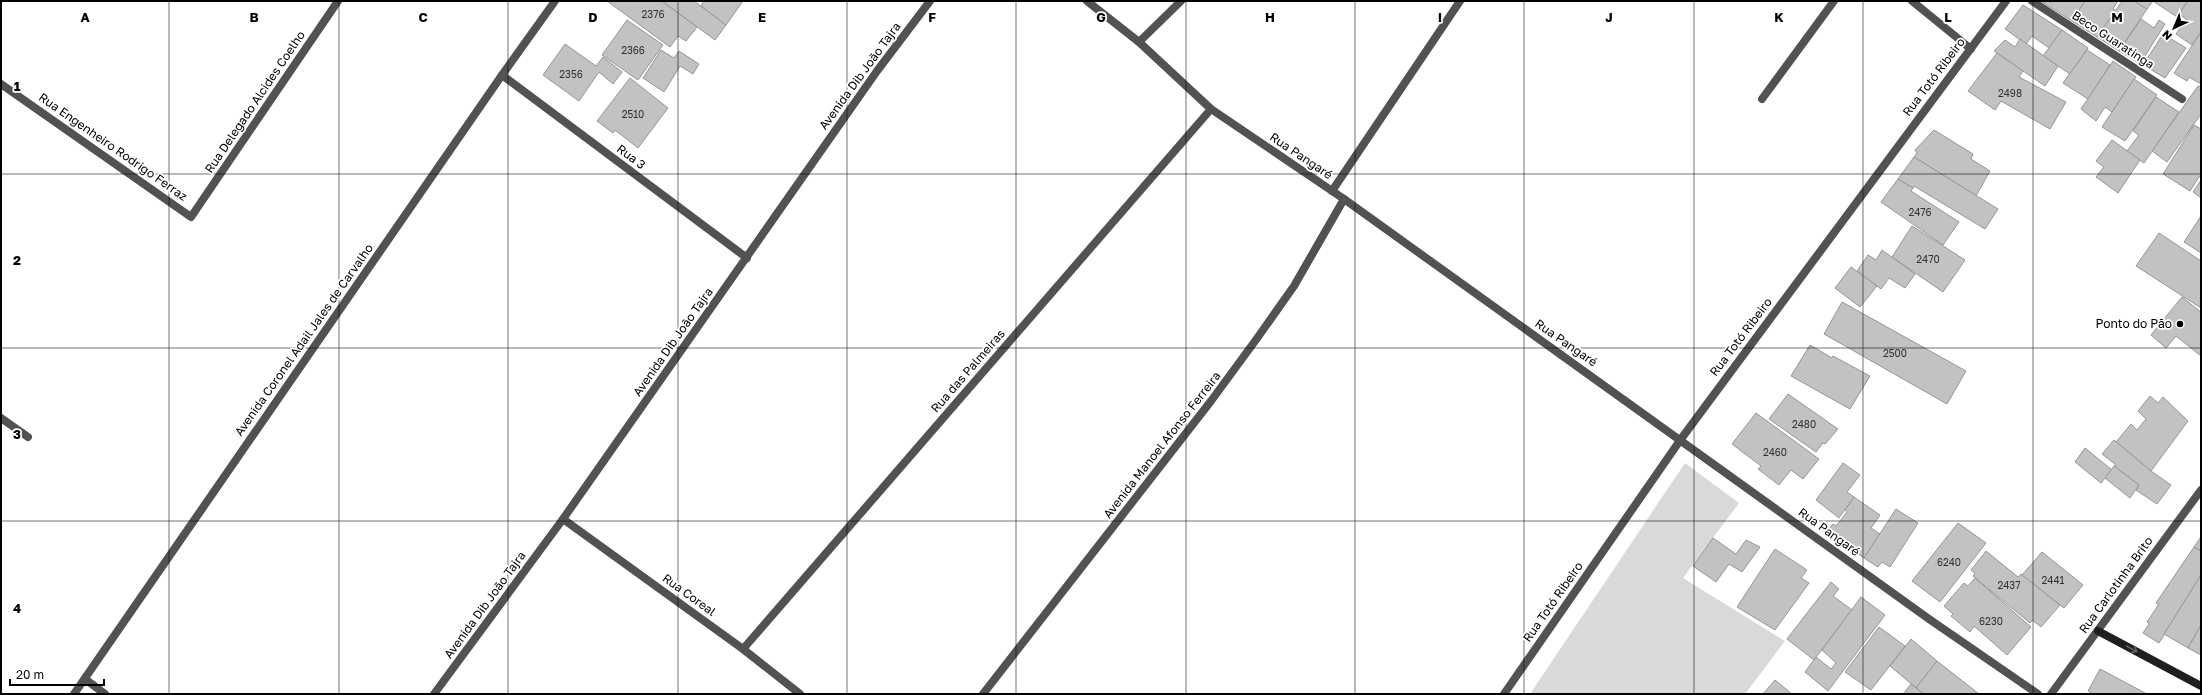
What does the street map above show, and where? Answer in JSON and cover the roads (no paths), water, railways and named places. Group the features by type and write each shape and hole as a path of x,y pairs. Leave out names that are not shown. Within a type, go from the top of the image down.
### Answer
{"street":[{"name":"Rua Delegado Alcides Coelho","path":"191,217 338,1"},
{"name":"Avenida Coronel Adail Jales de Carvalho","path":"74,694 502,74 555,1"},
{"name":"Avenida Dib João Tajra","path":"434,694 563,519 877,71 930,1"},
{"name":"Rua Pangaré","path":"1087,1 1139,42 1211,109 1344,199 1681,439 1929,620 2038,694"},
{"path":"1139,42 1181,1"},
{"path":"1332,191 1460,1"},
{"path":"1762,99 1834,1"},
{"path":"1912,1 1971,49"},
{"name":"Rua Totó Ribeiro","path":"1504,694 1681,439 2006,1"},
{"name":"Beco Guaratinga","path":"2032,1 2182,99"},
{"name":"Rua 3","path":"502,74 747,258"},
{"name":"Rua Engenheiro Rodrigo Ferraz","path":"1,84 191,217"},
{"name":"Rua das Palmeiras","path":"743,649 1211,109"},
{"name":"Avenida Manoel Afonso Ferreira","path":"983,694 1211,401 1258,337 1294,286 1344,199"},
{"path":"1,418 28,437"},
{"name":"Rua Carlotinha Brito","path":"2051,694 2201,490"},
{"name":"Rua Coreal","path":"563,519 743,649 800,694"},
{"path":"2098,631 2201,686"},
{"path":"85,679 105,694"}],"place":[{"name":"Ponto do Pão","path":"2180,324"}]}
